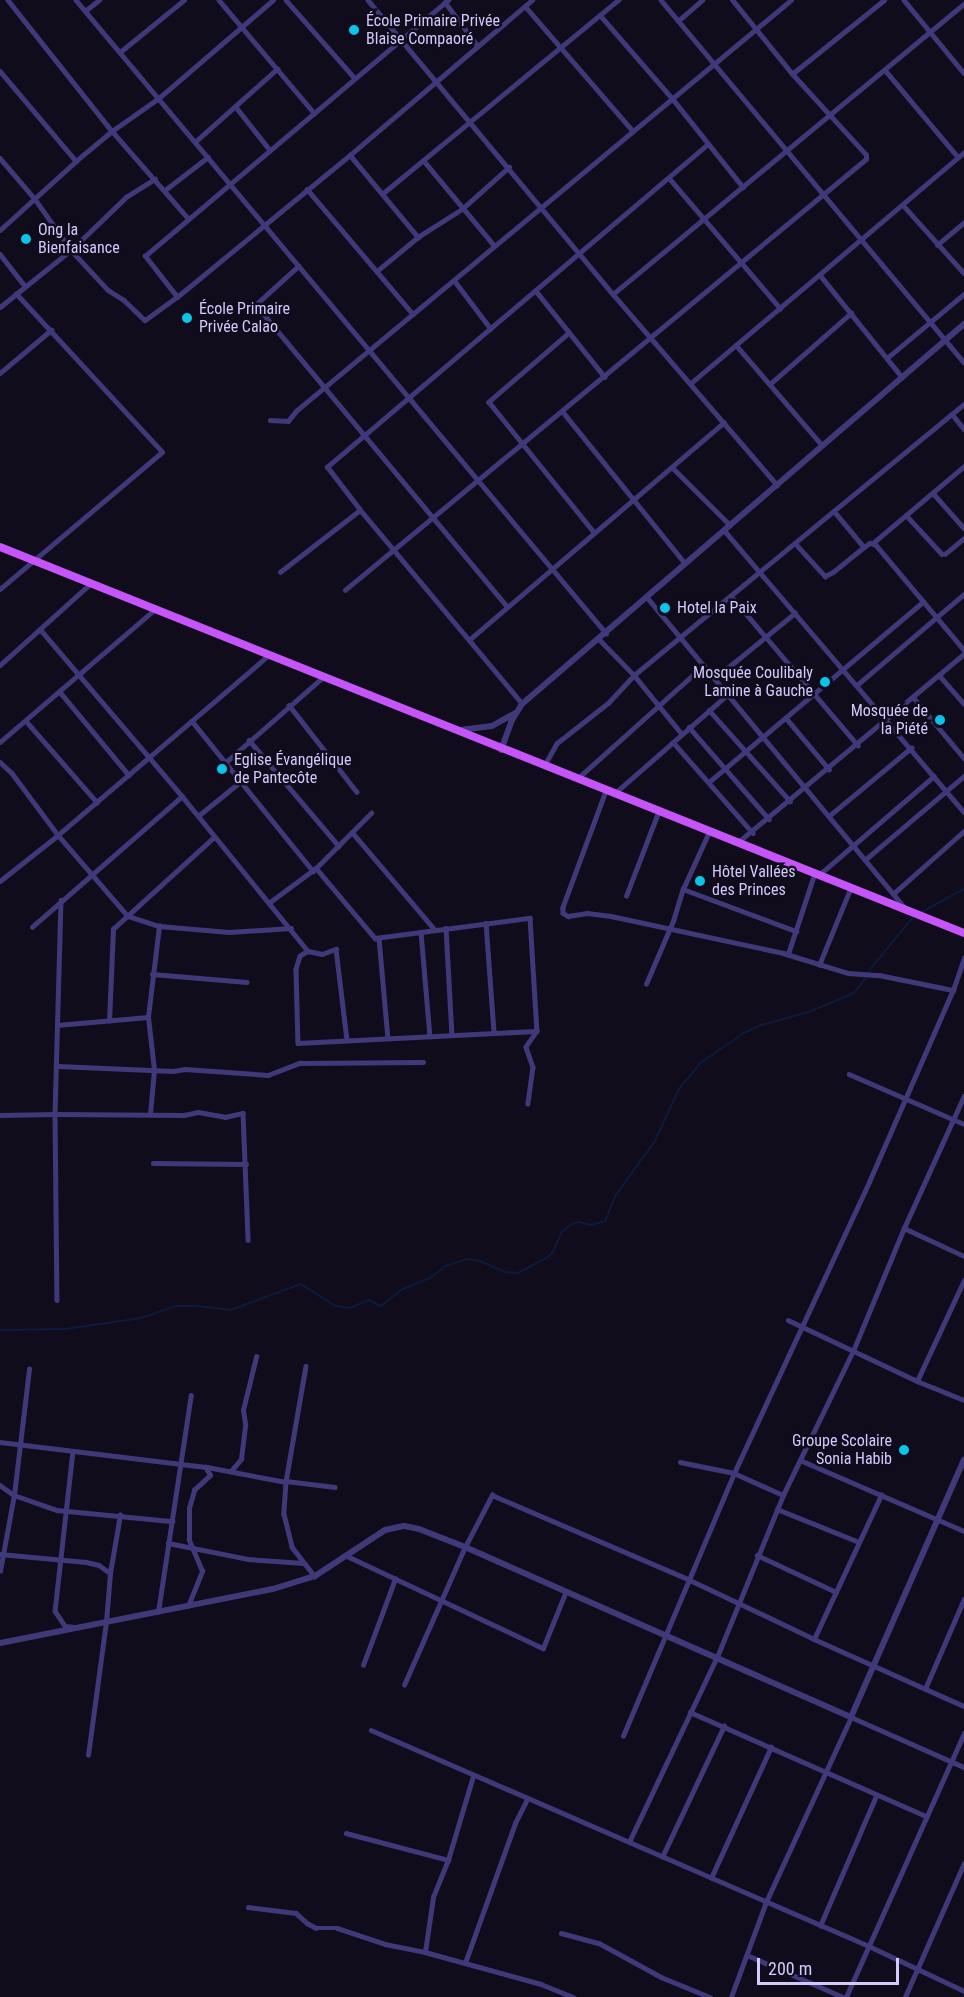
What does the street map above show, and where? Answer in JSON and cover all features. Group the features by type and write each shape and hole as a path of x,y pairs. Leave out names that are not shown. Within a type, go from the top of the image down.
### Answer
{"main road":[{"path":"0,547 270,654 501,750 659,810 964,933"}],"street":[{"path":"8,0 112,131 188,218"},
{"path":"76,0 606,633"},
{"path":"85,11 99,0"},
{"path":"120,52 184,0"},
{"path":"219,0 314,113"},
{"path":"0,230 76,161 112,131 159,98 273,0"},
{"path":"286,0 354,77"},
{"path":"368,0 613,294 777,485"},
{"path":"0,158 35,199 71,250 108,290 145,320 177,297 350,155 532,0"},
{"path":"382,194 618,0"},
{"path":"660,0 964,362"},
{"path":"678,21 702,0"},
{"path":"345,590 563,412 866,159 866,155 792,74 732,0"},
{"path":"270,420 288,421 296,411 494,245 791,0"},
{"path":"792,74 884,0"},
{"path":"904,0 963,70"},
{"path":"177,297 145,256 354,77 445,1 477,45"},
{"path":"613,294 964,4"},
{"path":"525,6 633,131"},
{"path":"600,15 672,98 743,187"},
{"path":"195,142 277,69"},
{"path":"885,70 958,157"},
{"path":"0,71 76,161"},
{"path":"236,107 270,150"},
{"path":"522,704 392,550 327,467 670,179 708,144"},
{"path":"691,383 964,152"},
{"path":"350,155 418,237"},
{"path":"165,190 208,157"},
{"path":"424,161 494,245"},
{"path":"376,271 418,237 462,209 509,167"},
{"path":"0,307 71,250 126,197 155,179"},
{"path":"670,179 780,308"},
{"path":"307,189 413,314"},
{"path":"903,205 964,273"},
{"path":"937,244 964,222"},
{"path":"0,254 26,286"},
{"path":"299,266 256,305 506,605"},
{"path":"820,275 902,377"},
{"path":"454,280 491,328"},
{"path":"536,291 605,377"},
{"path":"0,589 162,452 16,294"},
{"path":"887,358 964,294"},
{"path":"770,384 851,313"},
{"path":"501,750 522,704 964,324"},
{"path":"0,373 51,330"},
{"path":"569,333 489,402 593,531"},
{"path":"736,345 822,445"},
{"path":"544,766 557,743 609,703 634,675 964,404"},
{"path":"563,412 685,563"},
{"path":"952,414 964,429"},
{"path":"469,640 506,605 724,422"},
{"path":"795,543 825,576 864,547 873,543 964,466"},
{"path":"672,467 730,525"},
{"path":"933,493 964,528"},
{"path":"280,572 360,510"},
{"path":"834,511 864,547"},
{"path":"906,515 942,554 964,538"},
{"path":"724,530 964,812"},
{"path":"738,843 887,721 964,652 873,543"},
{"path":"0,665 92,582"},
{"path":"857,686 964,594"},
{"path":"646,596 904,907"},
{"path":"731,596 858,745"},
{"path":"709,782 923,602"},
{"path":"0,742 80,676 155,609"},
{"path":"715,678 795,613"},
{"path":"40,629 182,796 308,951 322,954 336,949 347,1040"},
{"path":"599,639 634,675 682,734"},
{"path":"0,881 58,835 270,654"},
{"path":"578,778 704,665"},
{"path":"939,675 964,704"},
{"path":"226,762 324,676"},
{"path":"60,692 129,775"},
{"path":"728,694 610,792 566,899 563,913 568,916 587,913 611,916 788,954 848,973 879,975 953,990"},
{"path":"913,697 964,758"},
{"path":"289,705 357,792"},
{"path":"709,710 790,801"},
{"path":"453,730 492,726 518,712"},
{"path":"786,718 829,769"},
{"path":"26,721 97,802"},
{"path":"192,721 314,869 375,938 530,918 537,1031 526,1047 533,1066 528,1104"},
{"path":"690,727 769,819"},
{"path":"249,740 339,846"},
{"path":"673,742 753,833"},
{"path":"829,816 911,748"},
{"path":"0,762 12,773 91,875 128,916 159,926 229,932 291,928"},
{"path":"788,954 818,873 934,776"},
{"path":"866,859 964,776"},
{"path":"198,816 240,781"},
{"path":"32,927 182,796"},
{"path":"626,896 659,810"},
{"path":"270,902 314,869 371,813"},
{"path":"893,894 964,831"},
{"path":"352,832 435,930"},
{"path":"646,984 683,889 710,832"},
{"path":"109,1021 113,929 214,837"},
{"path":"819,965 851,886"},
{"path":"683,889 796,931"},
{"path":"57,1300 55,1114 61,900"},
{"path":"486,923 494,1032"},
{"path":"150,1114 154,1070 148,1017 159,926"},
{"path":"446,928 452,1034"},
{"path":"422,932 430,1036"},
{"path":"379,938 388,1038"},
{"path":"308,951 300,956 296,969 298,1043 537,1031"},
{"path":"623,1736 734,1473 905,1099 953,990 964,958"},
{"path":"152,974 247,982"},
{"path":"57,1025 148,1017"},
{"path":"58,1066 185,1069 268,1075 300,1063 423,1062"},
{"path":"849,1074 964,1124"},
{"path":"628,1842 717,1657 783,1495 853,1351 904,1228 964,1096"},
{"path":"0,1115 184,1115 198,1112 225,1117 243,1113 248,1240"},
{"path":"153,1163 246,1164"},
{"path":"904,1228 964,1256"},
{"path":"917,1381 964,1280"},
{"path":"788,1320 917,1381 964,1400"},
{"path":"231,1472 241,1459 245,1424 243,1410 256,1357"},
{"path":"306,1366 286,1481 284,1514 292,1547 315,1576"},
{"path":"0,1571 14,1495 29,1369"},
{"path":"158,1612 191,1395"},
{"path":"0,1442 205,1467 335,1487"},
{"path":"73,1451 59,1559 55,1611 66,1626 80,1628"},
{"path":"800,1460 964,1531"},
{"path":"731,1997 766,1902 875,1666 964,1460"},
{"path":"680,1462 734,1473 783,1495"},
{"path":"188,1606 202,1571 189,1540 189,1508 195,1490 210,1475 205,1467"},
{"path":"0,1485 14,1495 57,1510 172,1521"},
{"path":"404,1685 465,1547 492,1495 690,1580 964,1706"},
{"path":"814,1639 881,1495"},
{"path":"777,1509 859,1542"},
{"path":"88,1755 106,1622 110,1573 120,1515"},
{"path":"0,1643 273,1588 315,1576 371,1538 394,1527 419,1528 964,1767"},
{"path":"168,1543 248,1559 303,1563"},
{"path":"2,1555 86,1562 99,1565 110,1573"},
{"path":"757,1555 836,1592"},
{"path":"345,1556 543,1648 566,1591"},
{"path":"363,1665 395,1579"},
{"path":"925,1689 964,1599"},
{"path":"690,1712 827,1771 876,1796 926,1816"},
{"path":"662,1857 724,1726"},
{"path":"371,1730 472,1776 869,1946 964,1991"},
{"path":"747,1955 845,1997 964,1733"},
{"path":"711,1878 771,1747"},
{"path":"425,1952 433,1897 448,1860 472,1776"},
{"path":"820,1926 876,1796"},
{"path":"465,1963 515,1823 527,1799"},
{"path":"346,1833 448,1860"},
{"path":"905,1997 964,1863"},
{"path":"248,1907 296,1913 306,1923 316,1928 337,1928 385,1944 425,1952 541,1984 573,1997"},
{"path":"561,1933 599,1943 660,1977 710,1997"}],"waterway":[{"path":"922,912 964,889"},
{"path":"869,971 913,917"},
{"path":"0,1330 65,1329 141,1318 175,1306 231,1310 301,1284 336,1306 350,1308 369,1300 381,1306 403,1289 430,1278 446,1266 467,1259 480,1261 506,1272 518,1273 548,1257 553,1252 562,1232 572,1224 579,1222 592,1225 605,1221 616,1195 655,1141 679,1089 702,1062 744,1033 761,1025 809,1012 854,993 868,976"}],"place":[{"name":"École Primaire Privée Blaise Compaoré","path":"354,30"},
{"name":"Ong la Bienfaisance","path":"26,239"},
{"name":"École Primaire Privée Calao","path":"187,318"},
{"name":"Hotel la Paix","path":"665,608"},
{"name":"Mosquée Coulibaly Lamine à Gauche","path":"825,682"},
{"name":"Mosquée de la Piété","path":"940,720"},
{"name":"Eglise Évangélique de Pantecôte","path":"222,769"},
{"name":"Hôtel Vallées des Princes","path":"700,881"},
{"name":"Groupe Scolaire Sonia Habib","path":"904,1450"}]}
